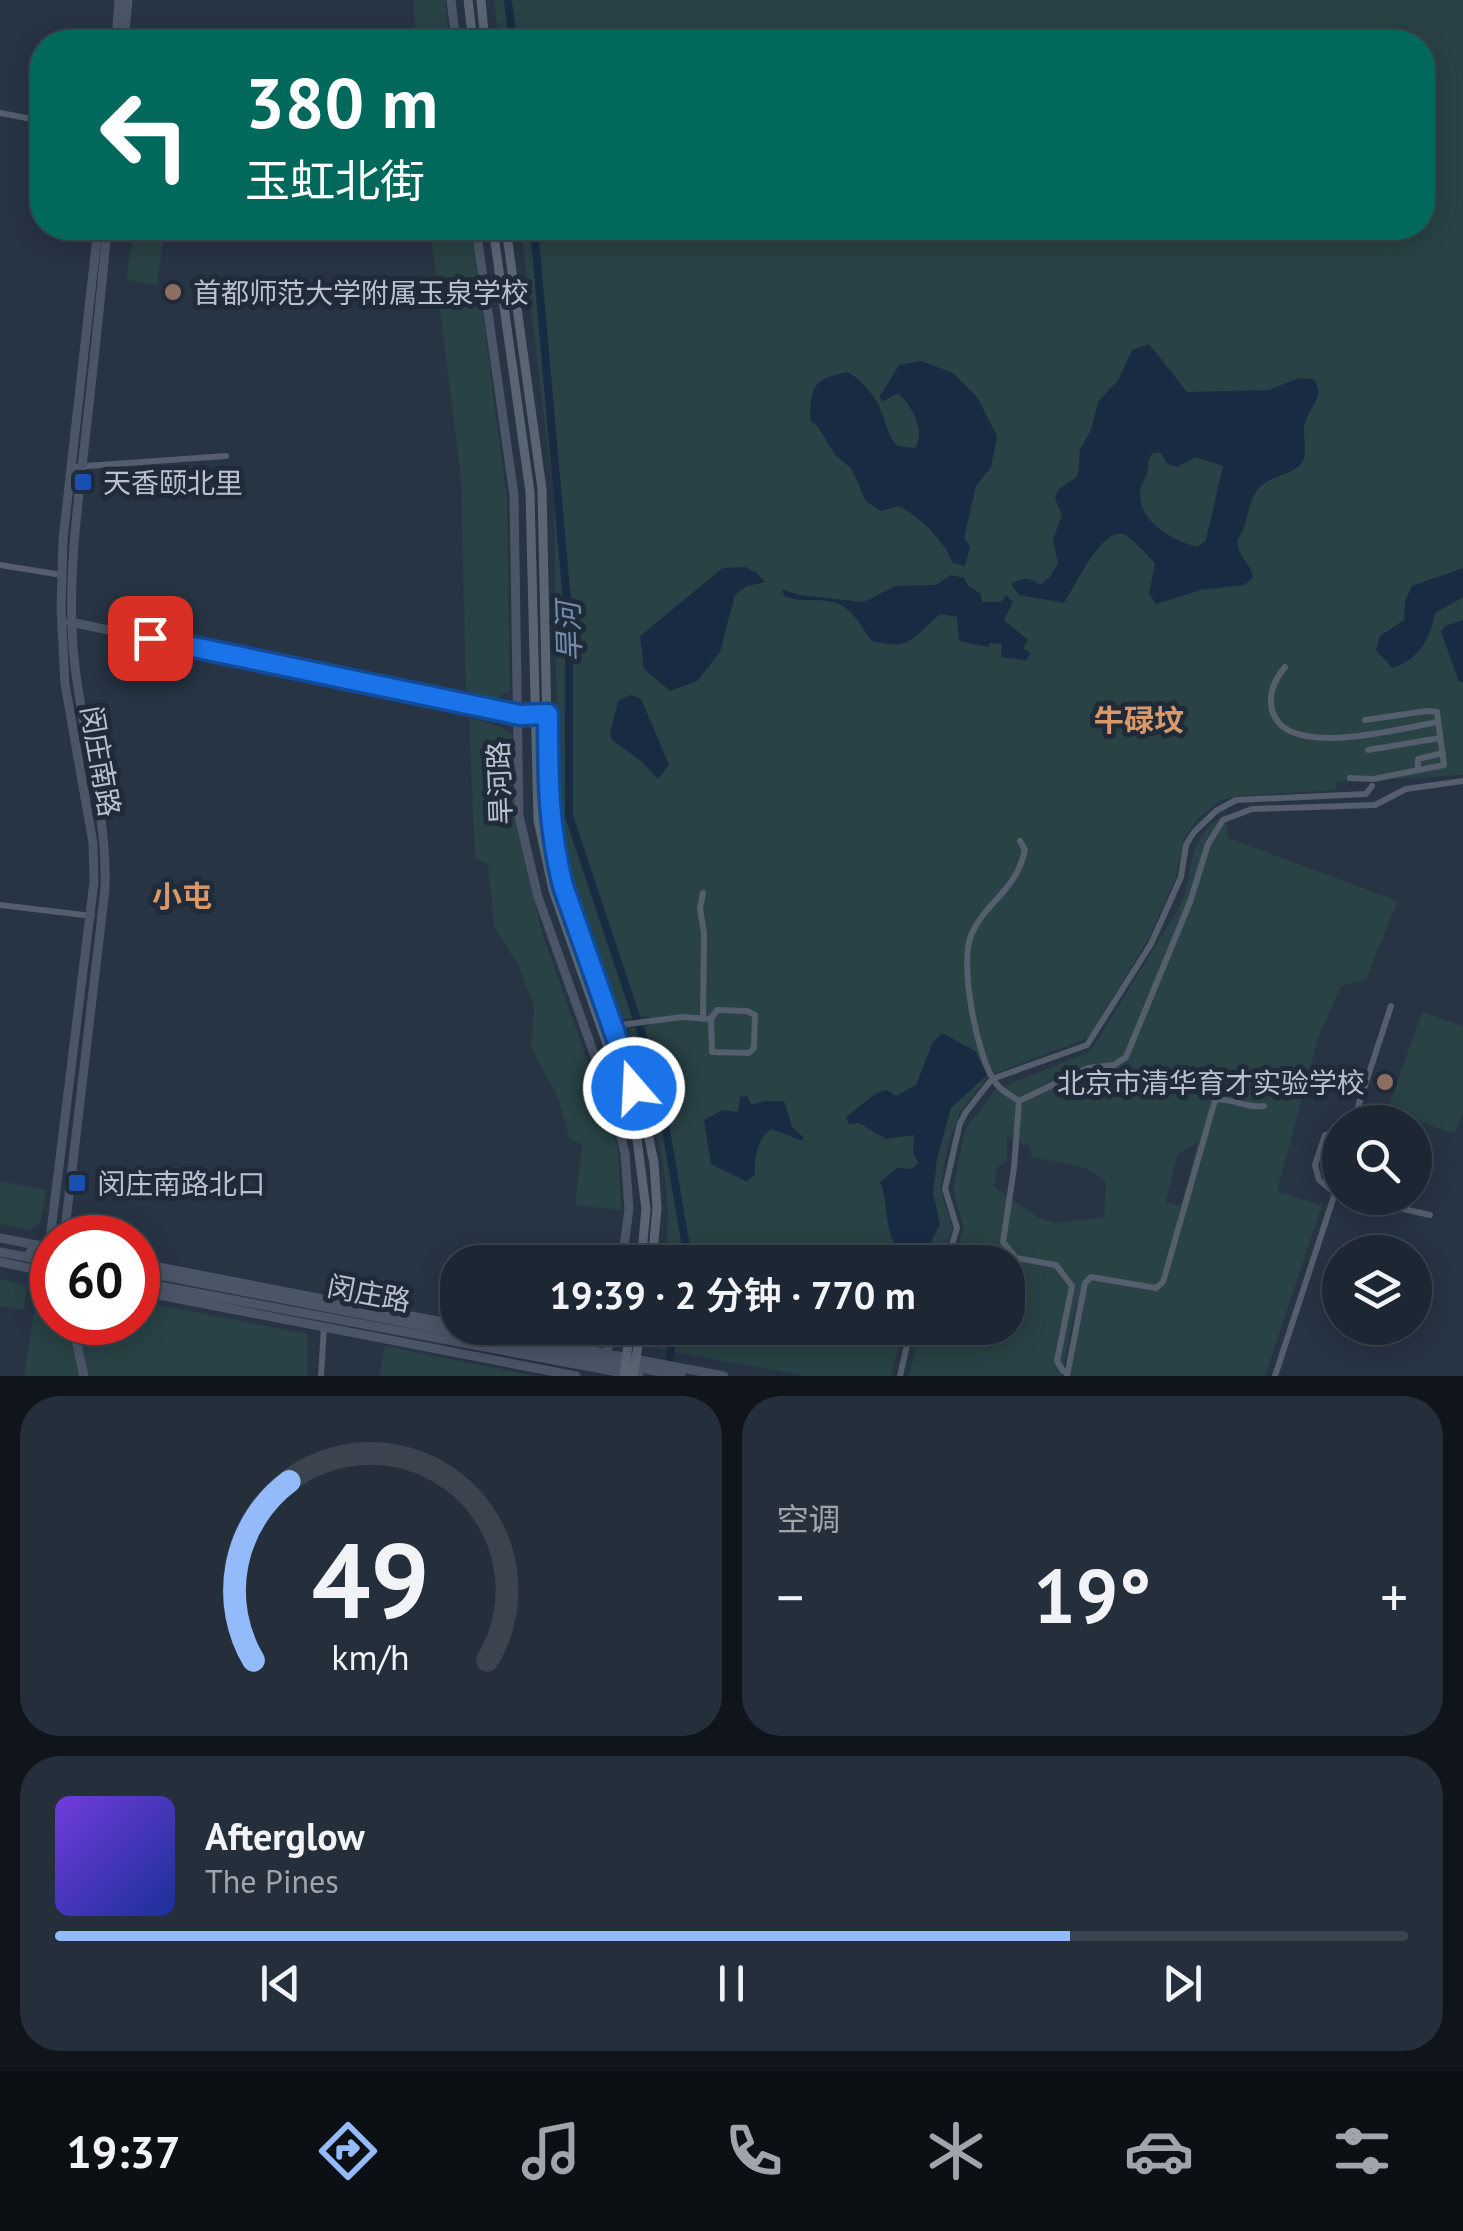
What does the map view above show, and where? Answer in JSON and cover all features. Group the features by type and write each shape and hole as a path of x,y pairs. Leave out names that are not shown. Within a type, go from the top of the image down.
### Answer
{"main road":[{"path":"468,0 472,30"},
{"path":"481,0 485,30"},
{"name":"旱河路","path":"495,240 530,492 534,714 543,854 635,1124 646,1209 642,1245"},
{"name":"旱河路","path":"507,240 542,489 548,714 542,801 563,886 617,1025 645,1119 654,1162 657,1208 654,1245"}],"street":[{"path":"117,30 120,0"},
{"path":"125,30 128,0"},
{"path":"451,0 455,30"},
{"path":"0,113 30,118"},
{"name":"闵庄南路","path":"53,1215 94,882 92,843 65,684 77,466 97,240"},
{"name":"闵庄南路","path":"67,1215 103,917 105,847 62,575 106,240"},
{"name":"旱河路","path":"478,240 514,496 520,816 538,897 614,1110 625,1152 628,1209 624,1245"},
{"path":"498,264 510,263"},
{"path":"77,466 226,456"},
{"path":"0,565 62,575"},
{"path":"68,621 520,715 548,714"},
{"path":"1285,667 1276,678 1270,698 1280,726 1290,733 1327,738 1438,722"},
{"path":"1350,778 1372,780 1444,765 1436,712 1365,720"},
{"path":"1368,750 1440,738"},
{"path":"1020,1101 1088,1068 1114,1065 1126,1058 1190,902 1208,844 1223,820 1252,809 1375,805 1406,788 1463,782"},
{"path":"952,1245 957,1228 945,1189 960,1124 992,1079 1087,1046 1151,944 1181,877 1186,844 1194,832 1216,811 1236,800 1366,794 1372,786"},
{"path":"1020,841 1025,850 1018,872 1002,898 974,928 966,946 969,1004 992,1079 1020,1101"},
{"path":"617,1025 707,1019 717,1010 747,1011 755,1015 754,1048 749,1053 712,1052 707,1019 700,908 703,894"},
{"path":"0,906 103,917"},
{"path":"1358,1105 1390,1006"},
{"path":"1020,1101 1003,1242 1016,1258 1056,1265 1067,1274 1072,1286 1058,1361 1068,1374 1085,1284 1091,1277 1156,1288 1163,1282 1215,1100 1252,1108 1264,1106"},
{"path":"1322,1144 1315,1165 1322,1185"},
{"path":"1275,1376 1330,1215"},
{"path":"0,1238 30,1246"},
{"path":"0,1249 30,1251"},
{"path":"0,1262 30,1268"},
{"name":"闵庄路","path":"160,1267 440,1322"},
{"name":"闵庄路","path":"160,1275 607,1358"},
{"name":"闵庄路","path":"160,1287 576,1376"},
{"name":"闵庄路","path":"160,1295 482,1348 630,1369 651,1366 677,1373"},
{"path":"321,1376 324,1322"},
{"path":"77,1345 84,1376"},
{"name":"闵庄路","path":"548,1345 607,1358 630,1369"},
{"path":"609,1345 607,1358 630,1369"},
{"path":"900,1376 907,1345"},
{"path":"482,1348 498,1361"},
{"path":"677,1373 724,1376"}],"green space":[{"path":"413,0 445,0 448,30 415,30"},
{"path":"494,0 1463,0 1463,775 1336,782 1336,790 1237,796 1219,801 1197,820 1184,839 1176,877 1150,936 1088,1038 988,1076 960,1112 947,1147 940,1189 953,1228 947,1245 666,1245 667,1204 660,1148 628,1036 630,1029 652,1025 649,1016 620,1019 568,874 558,815 554,499 522,240 1435,240 1435,30 498,30"},
{"path":"133,240 163,240 157,285 126,280"},
{"path":"431,240 474,240 507,501 510,691 496,698 466,695 461,481"},
{"path":"469,718 501,727 512,735 514,814 543,936 618,1147 621,1210 575,1205 582,1145 570,1139 558,1098 531,1047 534,1005 519,967 494,926 488,864 475,858"},
{"path":"1227,813 1228,838 1398,901 1366,979 1341,986 1317,1041 1277,1192 1322,1205 1265,1376 1068,1376 1077,1299 1062,1376 909,1376 917,1345 1025,1345 1025,1245 958,1245 964,1228 953,1189 965,1130 995,1090 1090,1052 1180,906 1193,854 1203,833","holes":["1007,1136 1029,1146 1032,1157 1078,1166 1094,1172 1106,1183 1104,1217 1055,1223 1039,1218 994,1187 997,1168 1007,1161","1198,1142 1181,1206 1166,1202 1178,1154"]},
{"path":"1422,1012 1463,1026 1463,1112 1455,1134 1432,1126 1432,1105 1389,1105"},
{"path":"0,1181 46,1190 41,1215 30,1215 30,1230 0,1224"},
{"path":"0,1279 27,1285 24,1310 0,1306"},
{"path":"160,1305 307,1334 307,1376 24,1376 30,1338 30,1345 160,1345"},
{"path":"899,1345 891,1376 805,1376 649,1347"},
{"path":"385,1346 535,1376 379,1376"}],"water":[{"path":"1149,344 1187,392 1269,390 1299,378 1313,379 1317,386 1317,398 1304,428 1302,462 1258,489 1237,540 1253,577 1245,585 1201,590 1156,604 1149,594 1155,563 1129,538 1117,534 1099,547 1064,603 1019,595 1011,584 1026,579 1040,585 1058,563 1053,539 1062,515 1055,498 1059,489 1078,476 1080,450 1091,430 1098,402 1119,379 1132,350","holes":["1160,452 1168,464 1177,467 1196,457 1223,466 1206,540 1197,547 1159,529 1141,504 1140,493 1152,454"]},
{"path":"921,361 953,373 977,397 997,436 991,467 976,486 964,538 970,546 965,566 953,563 938,538 906,510 898,506 881,511 866,501 851,468 835,455 810,420 816,386 848,372 875,399 897,446 915,448 918,427 908,405 898,393 882,402 880,396 899,365"},
{"path":"745,567 765,582 747,586 735,595 720,652 697,681 670,691 644,669 640,636 723,568"},
{"path":"1463,568 1463,597 1435,613 1422,647 1392,668 1376,650 1380,636 1404,620 1405,601 1412,586"},
{"path":"951,575 964,578 969,587 980,593 982,602 1001,602 1006,595 1013,602 1004,620 1028,640 1023,648 1031,653 1026,660 1001,657 1002,644 990,643 989,647 959,641 957,617 940,614 904,643 872,641 840,604 790,598 784,596 782,589 798,595 864,602 895,586 936,585"},
{"path":"1463,620 1463,682 1459,682 1441,631"},
{"path":"631,695 641,699 669,765 658,779 612,740 610,734 618,701"},
{"path":"942,1033 975,1051 987,1075 951,1108 937,1159 933,1193 940,1224 930,1245 897,1245 890,1232 880,1182 897,1168 911,1169 919,1163 913,1153 914,1135 886,1139 859,1123 849,1124 846,1117 875,1094 886,1090 896,1096 916,1085 933,1042"},
{"path":"747,1096 751,1105 784,1101 792,1127 803,1141 771,1129 757,1150 755,1175 746,1181 711,1164 704,1120 723,1110 738,1112 740,1097"}],"waterway":[{"name":"旱河","path":"508,0 512,30"},
{"name":"旱河","path":"535,240 569,624 569,816 657,1079 686,1245"},
{"name":"旱河","path":"668,1367 671,1345"}],"place":[{"name":"首都师范大学附属玉泉学校","path":"173,292"},
{"name":"天香颐北里","path":"83,482"},
{"name":"北京市清华育才实验学校","path":"1385,1082"},
{"name":"闵庄南路北口","path":"77,1183"}],"district":[{"name":"牛碌坟","path":"1139,719"},
{"name":"小屯","path":"182,895"}],"route":[{"path":"150,638 520,715 548,714 548,801 555,852 563,886 634,1088"}]}
